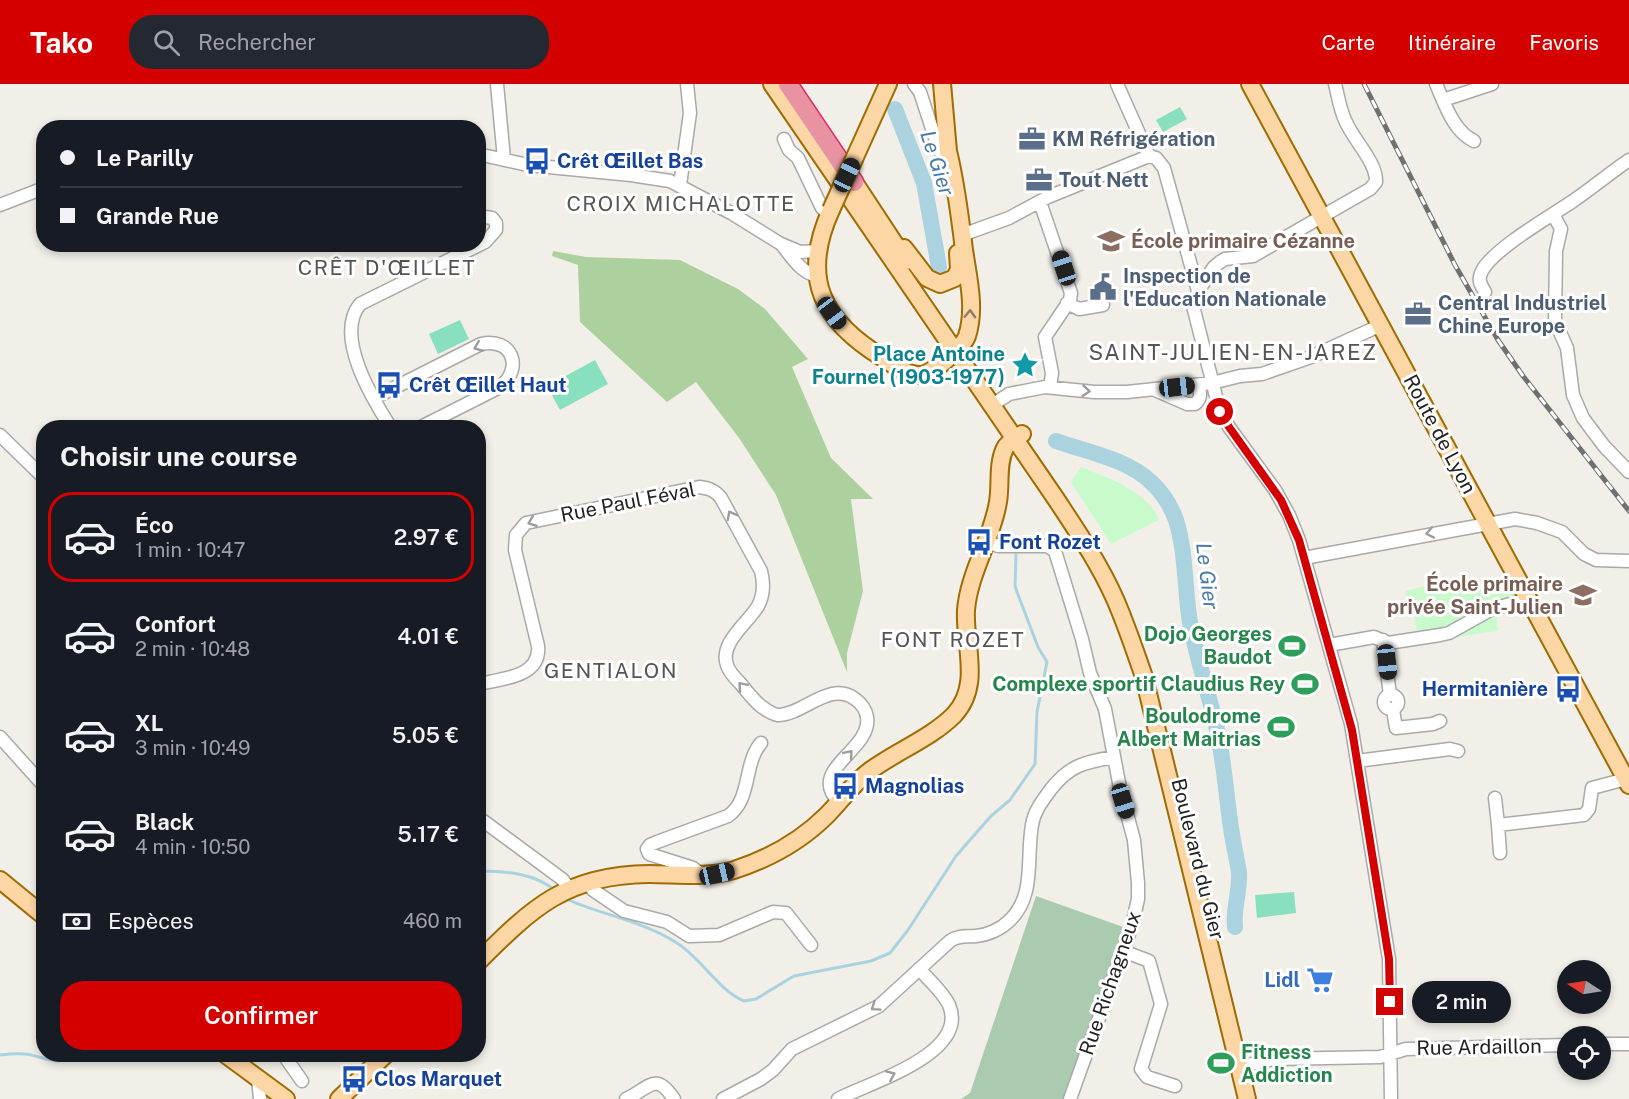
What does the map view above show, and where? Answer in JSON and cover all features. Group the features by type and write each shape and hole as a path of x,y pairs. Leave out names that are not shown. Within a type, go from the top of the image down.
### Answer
{"highway":[{"path":"788,84 859,189"}],"main road":[{"path":"772,84 959,349"},
{"path":"888,84 830,212 817,251 817,276 820,293 844,329 857,341 915,375 927,374 959,349 969,330 969,288 957,190 948,151"},
{"path":"859,189 927,278 940,284 955,278 959,269 942,84"},
{"name":"Route de Lyon","path":"1250,84 1627,782"},
{"path":"859,189 959,349"},
{"path":"952,211 962,235"},
{"name":"Boulevard du Gier","path":"959,349 1100,551 1123,596 1145,653 1162,713 1244,1066"},
{"path":"486,954 528,914 563,893 588,882 613,876 637,874 697,876 735,870 791,844 822,820 868,772 948,720 966,696 971,671 966,623 967,603 998,501 1003,454 1007,445 1018,436"},
{"path":"0,880 36,909"},
{"path":"236,1062 286,1099"},
{"path":"339,1099 378,1062"},
{"path":"1244,1066 1247,1099"},
{"path":"1244,1066 1257,1099"}],"street":[{"path":"497,84 504,159"},
{"path":"680,185 690,113 687,84"},
{"path":"914,84 920,92 939,150 948,151"},
{"path":"1117,84 1149,156"},
{"path":"1335,84 1344,118 1354,139 1377,174 1376,183 1370,189 1258,253 1247,258 1226,259 1220,262 1198,291 1194,299 1194,312 1220,412 1275,490 1289,515 1304,558 1351,724 1389,959 1391,1099"},
{"path":"1436,84 1459,129 1474,141"},
{"path":"1443,100 1492,84"},
{"path":"784,138 789,150 798,158 822,208 830,212"},
{"path":"486,156 547,168 670,181 781,244 800,252 817,251"},
{"path":"962,235 1009,218 1048,197 1149,156 1156,158 1164,168 1198,291"},
{"path":"1485,292 1479,278 1484,268 1512,241 1629,160"},
{"path":"0,205 36,191"},
{"path":"1040,202 1071,293 1045,337 1052,373 1050,387"},
{"path":"1553,214 1561,229 1555,276 1556,324 1567,348 1570,383 1575,404 1604,446 1629,472"},
{"path":"486,217 492,218 496,223 496,230 486,241"},
{"path":"781,244 799,267 810,275 817,276"},
{"path":"386,420 366,385 354,350 351,321 354,312 360,304 465,252"},
{"path":"1067,303 1079,309 1102,305"},
{"path":"995,402 1024,390 1050,387 1094,392 1122,392 1212,383 1275,371 1381,325"},
{"path":"374,398 481,344 492,342 509,351 513,360 513,370 508,381 435,420"},
{"path":"1155,389 1187,404 1195,404 1200,400 1199,384"},
{"path":"0,435 36,470"},
{"name":"Rue Paul Féval","path":"486,682 518,675 536,663 539,654 515,550 516,535 526,523 699,487 708,488 721,498 761,571 764,583 758,606 726,651 726,664 731,673 758,704 777,715 826,696 844,693 859,701 867,716 867,727 863,737 830,776 828,786 832,795 839,802"},
{"path":"1304,558 1488,522 1515,519 1537,523 1562,532 1589,558 1604,561 1629,561"},
{"name":"Rue Richagneux","path":"987,542 995,546 1047,546 1054,551 1082,639 1090,673 1103,700 1137,853 1137,906 1132,927 1070,1099"},
{"path":"1329,645 1374,637 1388,643 1449,633 1492,609 1529,599"},
{"path":"1383,640 1390,695 1395,696 1398,700 1398,705 1394,710 1396,729 1440,721"},
{"path":"0,737 36,777"},
{"path":"697,876 697,871 693,868 649,854 646,849 657,842 728,816 735,811 742,800 754,753 761,743"},
{"path":"1357,761 1450,749 1458,752"},
{"path":"723,1099 761,1079 773,1070 792,1049 879,1006 955,938 989,933 1009,921 1022,904 1026,893 1032,826 1042,801 1072,768 1086,761 1114,757"},
{"path":"1498,825 1584,815 1589,809 1592,788 1627,782"},
{"path":"1495,798 1500,853"},
{"path":"486,823 562,879 563,893"},
{"path":"588,882 593,890 624,911 667,922 689,936 723,934 780,911 786,913 811,945"},
{"path":"1124,951 1149,961 1161,1001 1140,1069 1147,1077 1175,1086"},
{"path":"838,1099 917,1064 945,1039 951,1026 952,1014 949,1004 919,969"},
{"path":"1611,1044 1629,1044"},
{"name":"Rue Ardaillon","path":"1244,1066 1274,1059 1380,1058 1406,1049 1557,1045"},
{"path":"289,1062 302,1081"},
{"path":"258,1079 260,1099"},
{"path":"626,1099 654,1083 660,1083 674,1099"}],"green space":[{"path":"1180,107 1187,119 1163,132 1156,120"},
{"path":"553,251 586,257 680,260 738,289 765,309 808,359 792,367 831,458 873,499 851,499 863,591 847,653 847,672 776,495 739,438 696,382 667,402 580,322 578,265 552,256"},
{"path":"460,320 469,339 438,354 429,334"},
{"path":"595,360 608,384 560,410 547,386"},
{"path":"1081,467 1137,493 1154,510 1159,520 1111,544 1071,482"},
{"path":"1508,579 1523,609 1496,613 1498,631 1418,642 1413,604 1407,605 1406,591 1434,584 1436,589"},
{"path":"1294,892 1296,913 1257,918 1255,895"},
{"path":"1036,896 1126,928 1066,1099 961,1099 970,1093"}],"waterway":[{"name":"Le Gier","path":"895,109 924,183 939,267"},
{"name":"Le Gier","path":"1056,441 1119,462 1141,474 1155,486 1169,504 1176,520 1182,547 1191,628 1219,738 1239,873 1235,927"},
{"path":"566,899 664,935 686,950 734,996 744,1001 756,999 794,976 871,961 890,953 908,930 956,856 991,816 1010,800 1035,764 1037,712 1047,662 1038,647 1015,586 1016,555"},
{"path":"486,871 529,877 539,880 556,891"},
{"path":"0,1055 24,1054 36,1056"}],"railway":[{"path":"1364,84 1455,265 1498,340 1523,376 1629,511"}],"place":[{"name":"KM Réfrigération","path":"1032,139"},
{"name":"Crêt Œillet Bas","path":"537,161"},
{"name":"Tout Nett","path":"1039,180"},
{"name":"École primaire Cézanne","path":"1111,241"},
{"name":"Inspection de l'Education Nationale","path":"1103,287"},
{"name":"Central Industriel Chine Europe","path":"1418,314"},
{"name":"Place Antoine Fournel (1903-1977)","path":"1025,365"},
{"name":"Crêt Œillet Haut","path":"389,385"},
{"name":"Font Rozet","path":"979,542"},
{"name":"École primaire privée Saint-Julien","path":"1583,595"},
{"name":"Dojo Georges Baudot","path":"1292,646"},
{"name":"Complexe sportif Claudius Rey","path":"1305,684"},
{"name":"Hermitanière","path":"1568,689"},
{"name":"Boulodrome Albert Maitrias","path":"1281,727"},
{"name":"Magnolias","path":"845,786"},
{"name":"Lidl","path":"1320,980"},
{"name":"Fitness Addiction","path":"1221,1063"},
{"name":"Clos Marquet","path":"354,1079"}],"district":[{"name":"CROIX MICHALOTTE","path":"681,204"},
{"name":"CRÊT D'ŒILLET","path":"387,268"},
{"name":"SAINT-JULIEN-EN-JAREZ","path":"1233,352"},
{"name":"FONT ROZET","path":"953,640"},
{"name":"GENTIALON","path":"611,671"}],"route":[{"path":"1220,412 1275,490 1289,515 1299,540 1352,730 1389,959 1390,1002"}]}
